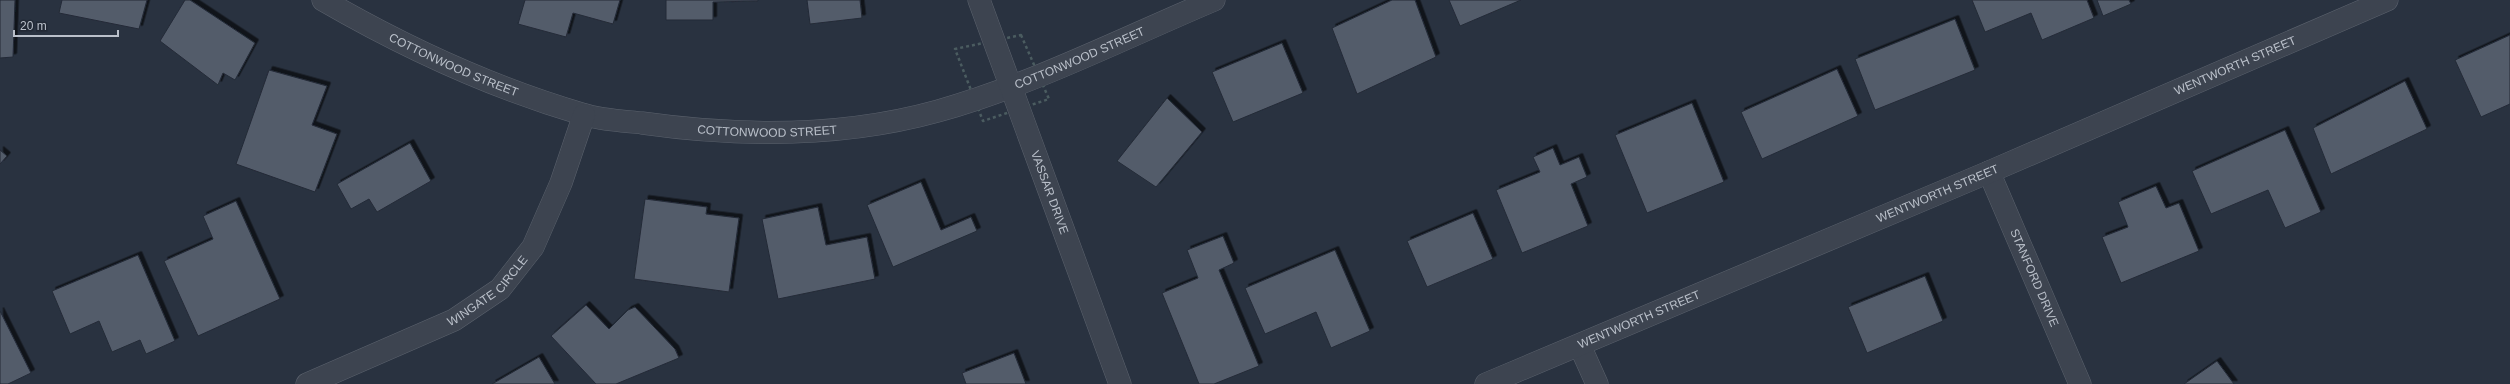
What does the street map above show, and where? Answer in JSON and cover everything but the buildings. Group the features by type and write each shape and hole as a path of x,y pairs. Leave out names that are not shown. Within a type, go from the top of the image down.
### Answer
{"street":[{"name":"COTTONWOOD STREET","path":"323,0 366,24 472,77 584,115 685,129 770,134 865,128 938,111 1010,87 1214,0"},
{"name":"VASSAR DRIVE","path":"979,0 1120,384"},
{"name":"WENTWORTH STREET","path":"1486,384 1580,346 1990,172 2387,0"},
{"name":"WINGATE CIRCLE","path":"307,384 454,320 500,289 533,248 561,184 584,115"},
{"name":"STANFORD DRIVE","path":"1990,172 2080,384"},
{"path":"1580,346 1597,384"}]}
